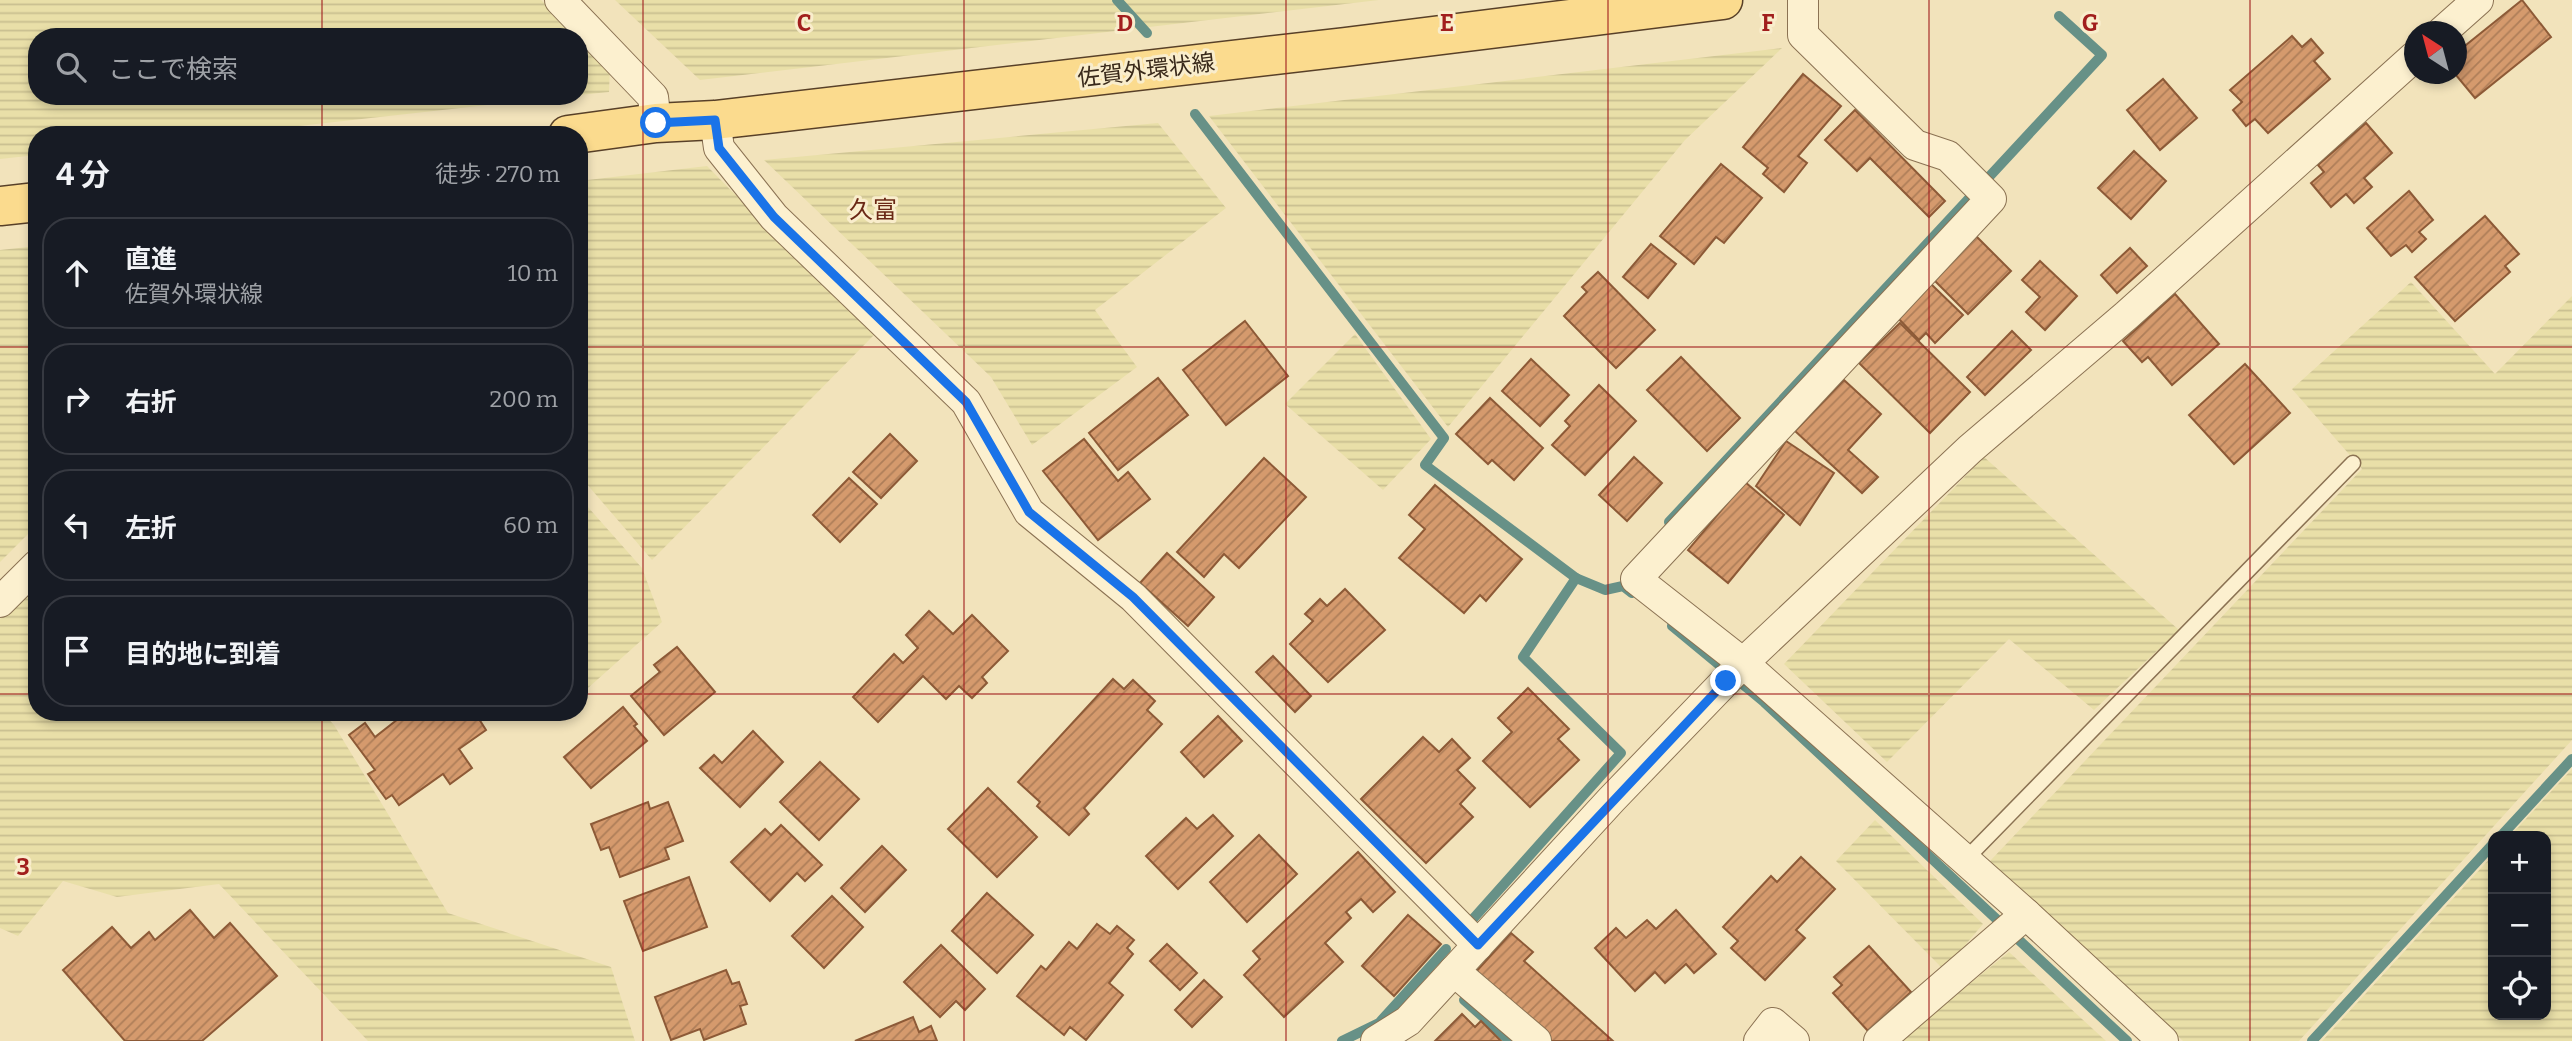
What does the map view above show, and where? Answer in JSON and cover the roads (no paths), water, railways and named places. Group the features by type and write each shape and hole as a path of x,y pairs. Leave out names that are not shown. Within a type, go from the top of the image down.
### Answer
{"main road":[{"name":"佐賀外環状線","path":"588,132 1359,46 1665,3 1723,0"},
{"path":"0,206 28,203"}],"street":[{"path":"560,0 587,28"},
{"path":"1802,0 1803,35 1915,145 1948,156 1991,199 1636,579 1734,672 1965,860 2163,1041"},
{"path":"2454,21 2477,0"},
{"path":"588,29 653,97 656,123"},
{"path":"1377,1041 1408,1021 1734,672 1970,449 2137,306 2404,66"},
{"path":"715,120 719,148 774,217 966,402 1029,512 1133,597 1478,945"},
{"path":"0,601 28,574"},
{"path":"1879,1041 2026,914"},
{"path":"1454,971 1535,1041"},
{"path":"1759,1041 1773,1023 1794,1041"}],"lane":[{"path":"1965,860 2353,463"}],"waterway":[{"path":"1117,0 1147,33"},
{"path":"1669,522 2102,55 2059,16"},
{"path":"1195,114 1444,438 1425,465 1576,578 1605,590 1623,586 1632,593"},
{"path":"1472,920 1621,753 1523,657 1576,578"},
{"path":"1672,626 1764,702 2127,1041"},
{"path":"2506,831 2572,759"},
{"path":"2312,1041 2488,849"},
{"path":"1342,1041 1379,1023 1446,949"},
{"path":"1464,1000 1510,1041"}],"district":[{"name":"久富","path":"873,210"}]}
